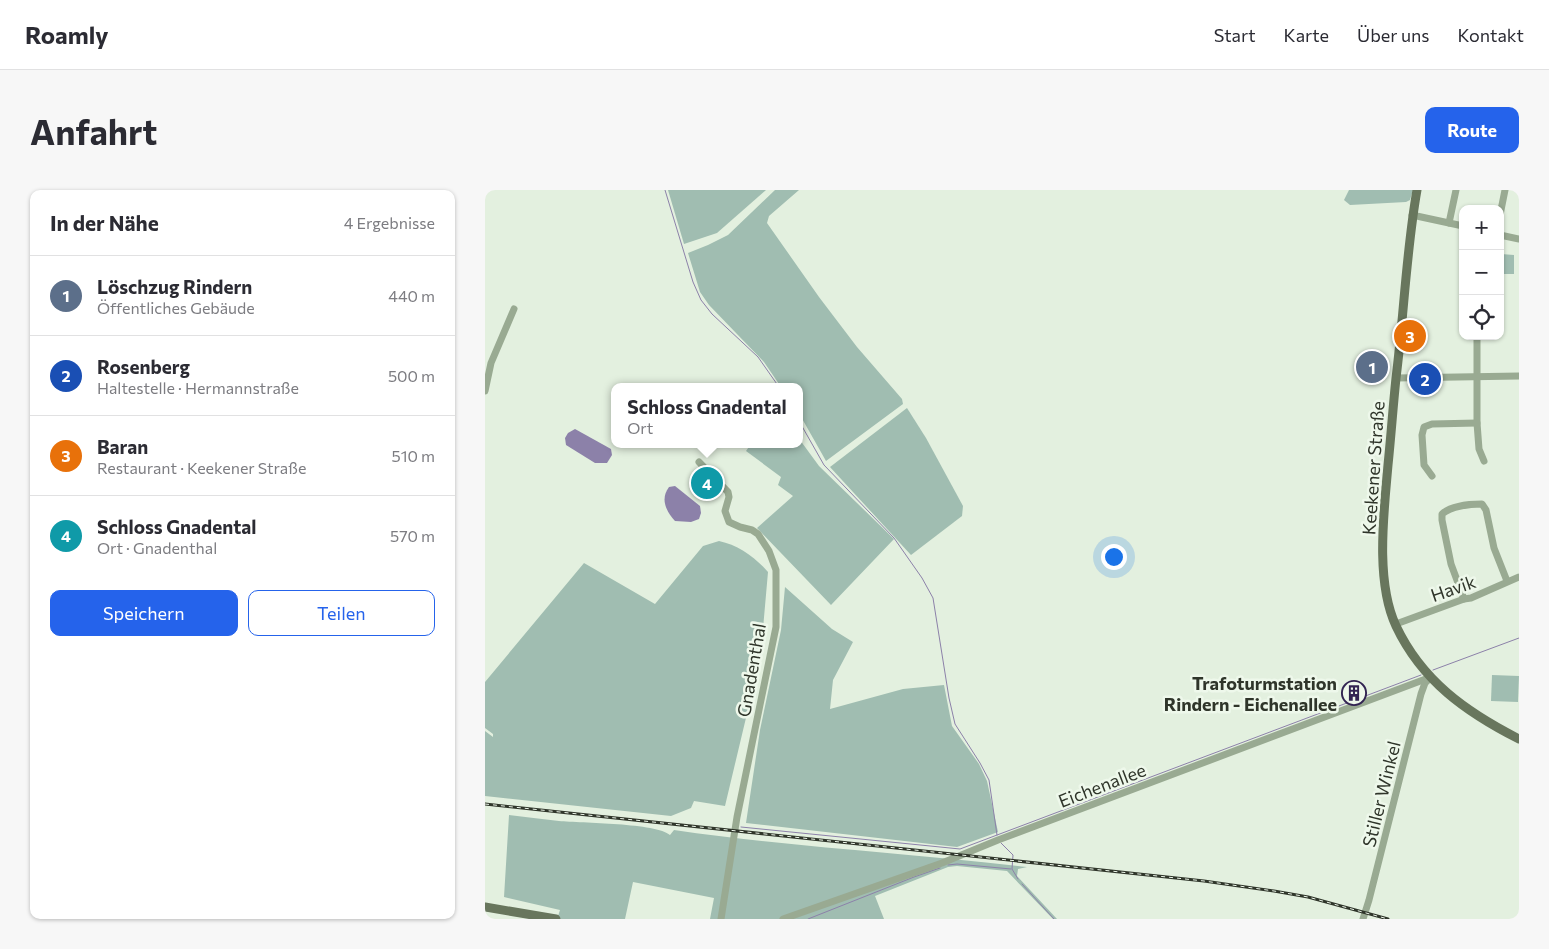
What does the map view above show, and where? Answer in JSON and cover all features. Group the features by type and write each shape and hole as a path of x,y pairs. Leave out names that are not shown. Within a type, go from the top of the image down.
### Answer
{"main road":[{"name":"Keekener Straße","path":"1417,190 1407,259 1383,536 1385,582 1396,624 1412,655 1431,678 1473,713 1519,739"},
{"path":"485,907 556,919"}],"street":[{"path":"1449,223 1456,190"},
{"path":"1502,205 1505,190"},
{"path":"1412,215 1459,225"},
{"path":"1504,236 1519,239"},
{"path":"485,391 495,350 514,309"},
{"path":"1477,340 1477,423 1479,449 1484,461"},
{"path":"1396,378 1519,376"},
{"path":"1432,476 1424,465 1423,460 1422,435 1424,427 1432,424 1477,423"},
{"name":"Gnadenthal","path":"699,462 727,492 729,497 725,511 729,522 755,532 769,551 776,570 775,627 737,816 721,919"},
{"path":"1463,599 1451,564 1442,520 1442,514 1447,510 1482,504 1486,510 1494,548 1507,581"},
{"name":"Havik","path":"1396,624 1463,599 1471,598 1519,577"},
{"name":"Eichenallee","path":"783,919 941,863 1431,678"},
{"name":"Stiller Winkel","path":"1363,919 1421,694 1425,683 1431,678"}],"green space":[{"path":"668,190 766,190 717,233 684,244"},
{"path":"775,190 799,190 769,216 767,223 857,347 902,399 903,404 826,461 803,420 803,383 778,383 764,362 709,305 700,292 688,253 728,235"},
{"path":"1349,190 1413,190 1410,200 1406,202 1350,205 1344,200"},
{"path":"1504,254 1514,255 1514,274 1504,274"},
{"path":"907,408 926,438 963,506 962,516 911,555 830,467"},
{"path":"803,444 819,466 894,539 831,605 757,528 793,496 778,485 781,477 746,451 748,448 803,448"},
{"path":"719,541 733,545 746,552 768,572 762,640 755,680 725,806 694,801 691,808 671,816 485,796 485,731 493,737 493,734 485,728 485,682 584,563 655,604 703,546"},
{"path":"785,587 832,629 853,642 833,680 830,709 903,689 944,685 952,726 979,764 987,781 998,832 957,847 746,823 760,730 781,630"},
{"path":"1492,675 1519,676 1518,702 1491,701"},
{"path":"509,815 559,821 635,826 662,831 670,835 674,830 762,841 1027,867 1018,869 1017,876 1057,919 1053,919 1007,871 957,866 948,867 875,896 884,919 710,919 714,898 633,882 625,919 557,919 560,910 504,897"}],"shaded area":[{"path":"575,429 611,449 612,455 607,463 595,463 566,445 565,438 568,433"},
{"path":"675,486 700,506 701,513 699,519 691,522 675,521 672,517 665,505 665,496 669,487"}],"waterway":[{"path":"665,190 693,282 701,300 712,314 758,357 776,383"},
{"path":"803,428 824,465 894,538 922,578 933,598 955,724 989,780 997,835"},
{"path":"1433,670 1519,638"},
{"path":"741,827 960,849 1421,675"},
{"path":"1001,843 1013,855 1012,869 1018,879"},
{"path":"948,865 957,864 1011,869"},
{"path":"808,919 940,868"},
{"path":"1022,884 1054,919"}],"railway":[{"path":"485,804 1204,881 1308,897 1388,919"}],"place":[{"name":"Baran","path":"1410,336"},
{"name":"Löschzug Rindern","path":"1372,367"},
{"name":"Rosenberg","path":"1425,379"},
{"name":"Schloss Gnadental","path":"707,483"},
{"name":"Trafoturmstation Rindern - Eichenallee","path":"1354,693"}]}
